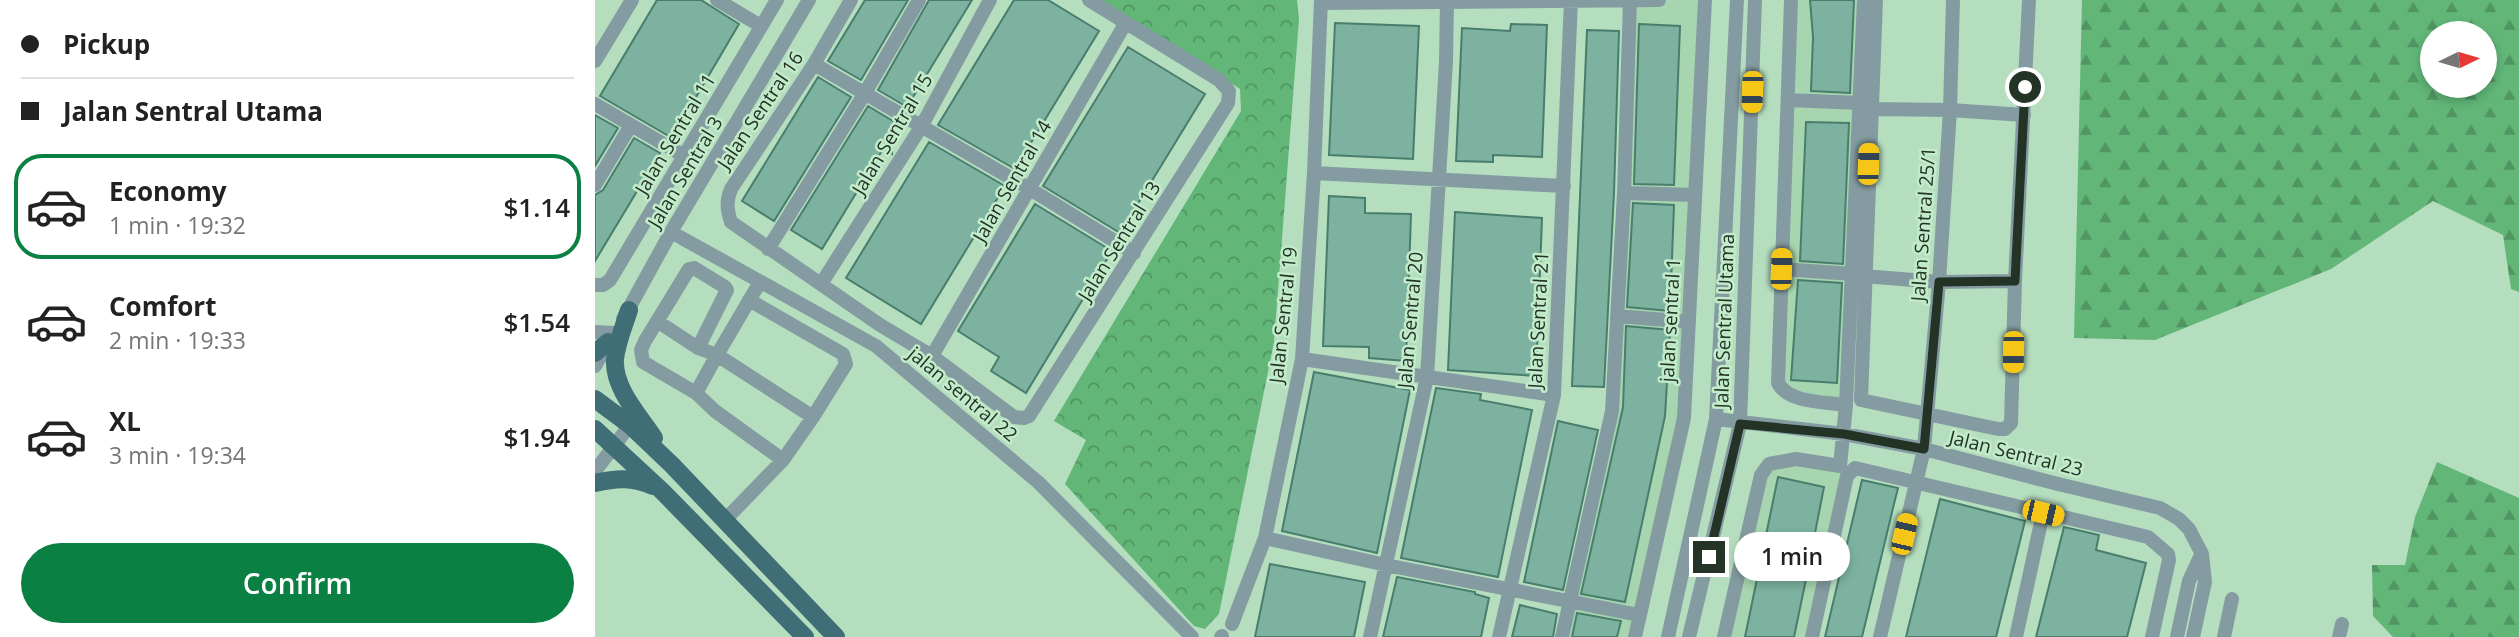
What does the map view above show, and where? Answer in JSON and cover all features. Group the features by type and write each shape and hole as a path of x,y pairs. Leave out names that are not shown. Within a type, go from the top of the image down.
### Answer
{"main road":[{"path":"629,310 618,345 616,373 630,402 672,465"},
{"path":"602,404 672,465 836,637"},
{"path":"595,429 662,491 805,637"},
{"path":"595,482 613,478 631,479 662,491"}],"street":[{"path":"595,61 632,0"},
{"path":"717,0 761,26"},
{"name":"Jalan Sentral 11","path":"599,285 610,280 777,0"},
{"name":"Jalan Sentral 3","path":"595,366 603,340 629,310 671,232 809,0"},
{"name":"Jalan Sentral 16","path":"851,0 814,64 731,189 727,200 731,222 932,356 1014,416 1024,418"},
{"path":"768,249 919,0"},
{"name":"Jalan Sentral 15","path":"821,284 921,127 990,0"},
{"path":"1089,0 1125,24"},
{"path":"1562,637 1612,411 1624,193 1630,0"},
{"path":"1322,1 1659,0"},
{"name":"jalan sentral 1","path":"1637,635 1639,615 1683,418 1705,0"},
{"name":"Jalan Sentral Utama","path":"1668,637 1716,419 1737,0"},
{"name":"Jalan Sentral Utama","path":"1689,637 1740,424 1755,0"},
{"path":"1791,0 1778,383 1781,389 1793,397 1846,405"},
{"path":"1803,637 1840,466 1844,434 1858,275 1865,106 1864,0"},
{"path":"1865,106 1876,0"},
{"name":"Jalan Sentral 25/1","path":"1880,637 1924,449 1939,282 1950,110 1953,0"},
{"path":"1858,275 1861,400 1998,429 2010,426 2029,0"},
{"name":"Jalan Sentral 19","path":"1232,624 1265,538 1302,359 1322,1"},
{"name":"Jalan Sentral 20","path":"1370,637 1427,377 1447,1"},
{"name":"Jalan Sentral 21","path":"1499,637 1554,395 1571,1"},
{"name":"Jalan Sentral 13","path":"1024,418 1029,416 1135,253 1228,103 1229,91 1219,80 1125,24"},
{"name":"Jalan Sentral 14","path":"932,356 1125,24"},
{"path":"814,64 1135,253"},
{"path":"1788,100 2024,115"},
{"path":"595,104 684,156"},
{"path":"595,185 631,125"},
{"path":"1314,173 1564,186"},
{"path":"1624,193 1696,195"},
{"name":"jalan sentral 22","path":"671,232 876,346 1038,482 1192,637"},
{"path":"698,348 727,290 694,268 689,270 641,350 643,362 696,393 715,411 783,460"},
{"path":"1781,269 1939,282 2015,281"},
{"path":"696,393 760,282"},
{"path":"725,520 783,460 846,364 843,354 750,300"},
{"path":"1618,316 1689,322"},
{"path":"657,321 698,348 717,355 813,417"},
{"path":"1302,359 1554,395"},
{"path":"595,429 602,404"},
{"name":"Jalan Sentral 23","path":"1716,419 1740,424 1844,434 1924,449 2160,508 2189,529 2201,554 2205,582 2193,637"},
{"path":"595,471 629,425"},
{"path":"1724,637 1761,475 1769,464 1796,459 1840,466"},
{"path":"1812,637 1849,472 1859,468 2148,537 2168,554 2169,560 2152,637"},
{"path":"2016,637 2043,513"},
{"path":"1265,538 1639,615"},
{"path":"2177,637 2189,581 2201,554"},
{"path":"2224,637 2232,599"}],"shaded area":[{"path":"1627,0 1710,0 1689,418 1640,637 1559,637 1609,409"},
{"path":"1786,0 1868,0 1849,402 1792,401 1777,393"},
{"path":"1765,460 1844,462 1806,637 1719,637"}],"green space":[{"path":"1101,0 1297,0 1299,19 1274,342 1219,614 1205,629 1194,626 1065,484 1086,440 1054,421 1241,111 1240,89"},
{"path":"2082,0 2519,0 2519,292 2511,289 2503,235 2433,201 2331,269 2155,340 2074,338"},
{"path":"2437,462 2519,498 2519,637 2393,637 2373,616 2372,565 2405,565 2415,517"}],"building":[{"path":"657,0 701,0 739,24 672,138 600,96"},
{"path":"865,0 908,0 861,80 828,61"},
{"path":"929,0 972,0 907,107 878,90"},
{"path":"1014,0 1048,0 1099,31 1015,169 938,125"},
{"path":"1810,0 1854,0 1850,93 1811,91 1813,37"},
{"path":"1335,23 1419,26 1413,159 1329,155"},
{"path":"1511,24 1547,25 1542,157 1493,155 1493,162 1456,161 1462,28 1510,31"},
{"path":"1639,24 1680,26 1674,185 1634,184"},
{"path":"1587,30 1619,31 1604,387 1572,386"},
{"path":"1128,47 1205,94 1120,233 1043,186"},
{"path":"818,77 851,97 774,221 742,201"},
{"path":"868,106 898,124 892,133 892,154 883,149 822,249 791,230"},
{"path":"595,115 618,128 595,166"},
{"path":"1806,122 1849,123 1843,264 1800,261"},
{"path":"634,138 660,153 595,261 595,195 603,190"},
{"path":"929,142 1005,186 921,324 846,278"},
{"path":"1329,196 1365,198 1365,213 1411,214 1406,361 1369,358 1369,347 1323,346"},
{"path":"1633,203 1674,205 1670,311 1627,307"},
{"path":"1035,204 1112,251 1026,393 991,371 999,357 958,331"},
{"path":"1455,212 1542,218 1536,376 1448,370"},
{"path":"1798,280 1842,283 1837,383 1791,380"},
{"path":"1626,326 1670,330 1665,416 1625,602 1581,594 1623,407"},
{"path":"1314,372 1410,390 1377,553 1282,531"},
{"path":"1436,388 1481,394 1480,400 1532,410 1498,577 1401,558"},
{"path":"1558,421 1598,430 1563,590 1524,582"},
{"path":"1778,477 1824,487 1805,584 1794,637 1745,637"},
{"path":"1862,480 1898,488 1862,637 1825,637"},
{"path":"1940,499 2025,521 1996,637 1906,637"},
{"path":"2064,527 2099,535 2096,550 2146,563 2127,637 2036,637"},
{"path":"1270,564 1365,582 1354,637 1255,637"},
{"path":"1397,577 1475,592 1489,598 1481,637 1383,637"},
{"path":"1520,605 1557,614 1553,637 1512,637"},
{"path":"1577,613 1621,621 1617,637 1572,637"}],"route":[{"path":"1709,557 1740,424 1844,434 1924,449 1939,282 2015,281 2025,87"}]}
